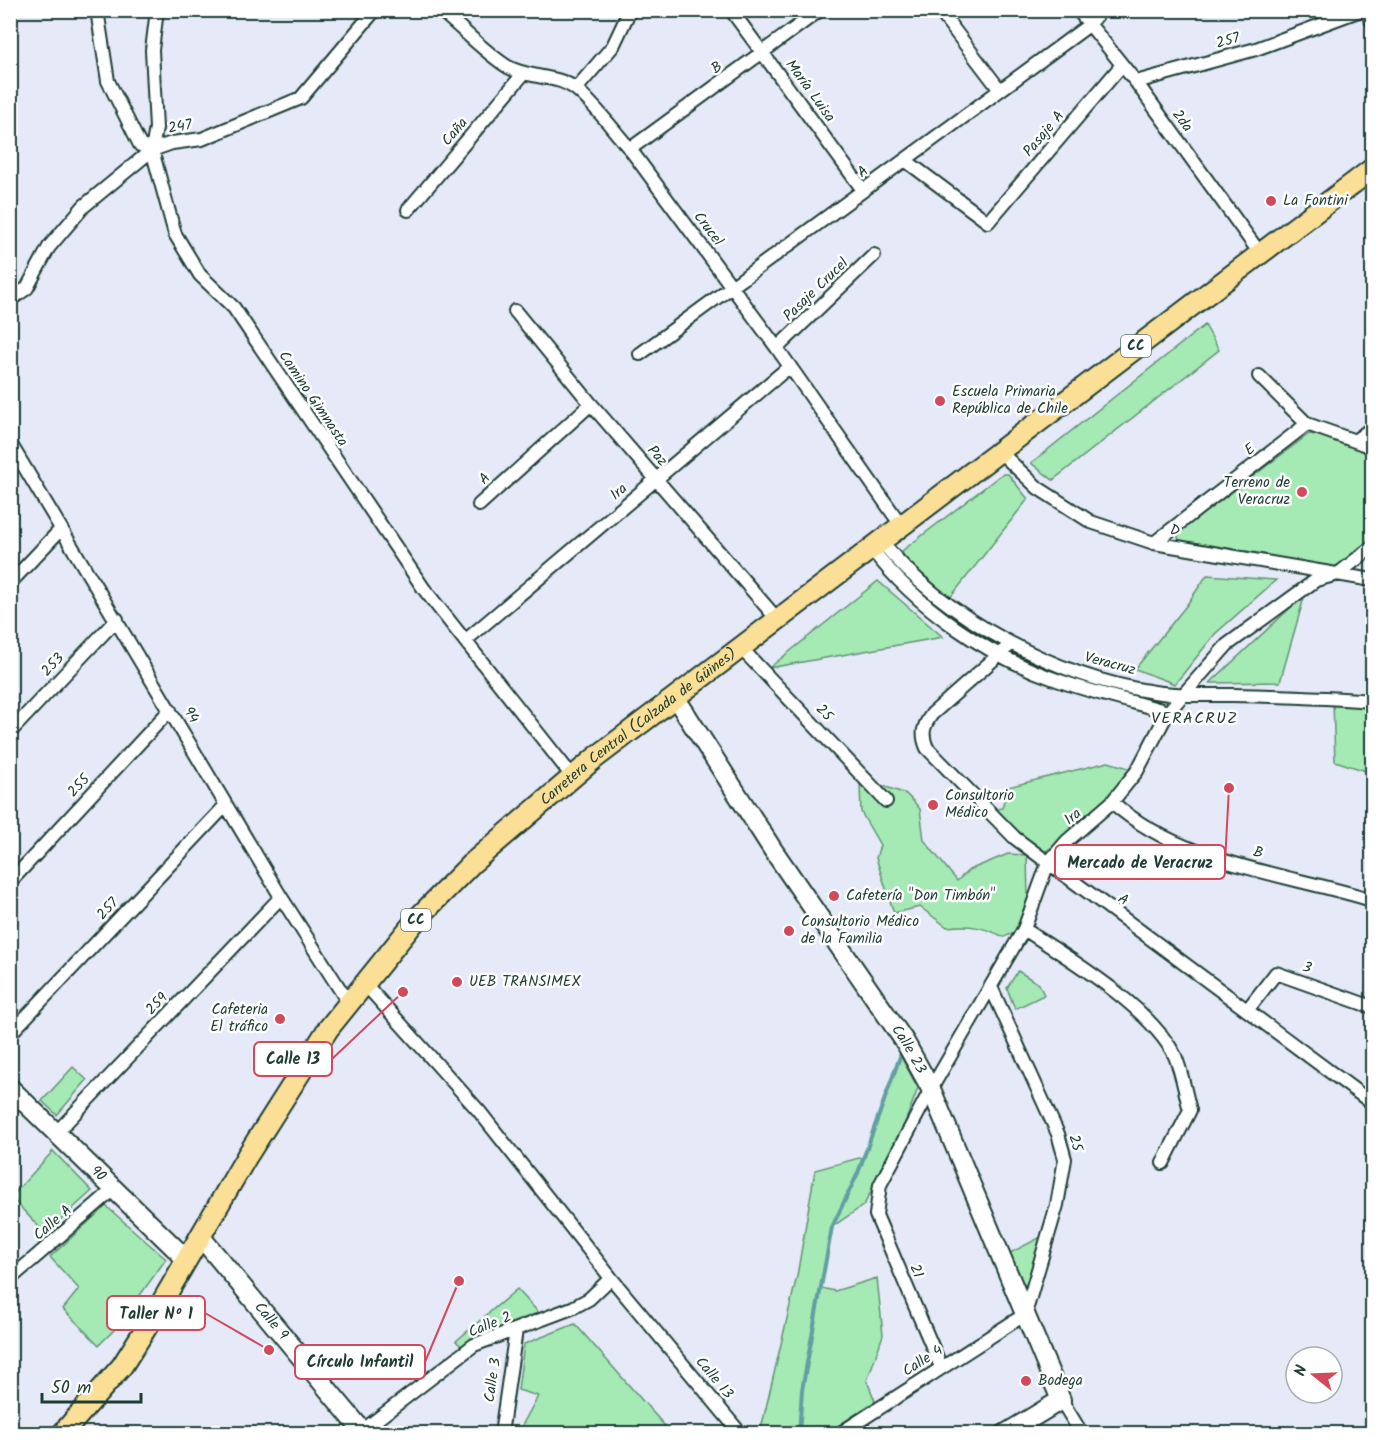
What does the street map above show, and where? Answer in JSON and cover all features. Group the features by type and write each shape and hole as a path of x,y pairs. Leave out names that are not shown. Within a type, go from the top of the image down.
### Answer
{"main road":[{"name":"Carretera Central (Calzada de Güines)","path":"62,1434 122,1365 288,1090 348,1002 416,920 471,864 572,776 998,450 1372,169"}],"street":[{"name":"Camino Gimnasta","path":"97,10 108,81 140,145 152,150 175,234 200,275 234,308 417,579 572,776"},
{"path":"152,150 156,128 153,50 157,10"},
{"name":"247","path":"10,300 27,288 49,247 84,206 152,150 172,143 202,139 301,98 375,10"},
{"name":"Crucel","path":"440,10 508,66 524,73 556,80 576,89 630,149 790,366 901,525"},
{"path":"576,89 613,46 630,10"},
{"name":"María Luisa","path":"731,10 863,190"},
{"name":"B","path":"630,149 820,10"},
{"path":"939,10 1000,90"},
{"name":"2da","path":"1078,10 1136,82 1259,252"},
{"name":"A","path":"640,354 1089,25 1101,10"},
{"path":"1363,10 1372,21"},
{"name":"257","path":"1136,82 1256,49 1363,10"},
{"name":"Pasaje A","path":"905,160 988,222 1122,65"},
{"name":"Caña","path":"408,210 524,73"},
{"name":"Pasaje Crucel","path":"777,348 874,255"},
{"name":"Paz","path":"515,311 591,404 777,619"},
{"name":"1ra","path":"466,640 790,366"},
{"path":"1258,376 1307,424 1372,447"},
{"name":"A","path":"479,505 591,404"},
{"name":"E","path":"1154,543 1307,424"},
{"path":"1356,440 1372,428"},
{"name":"94","path":"10,443 281,897 348,1002"},
{"name":"D","path":"998,450 1038,488 1090,522 1154,543 1372,580"},
{"path":"10,583 61,529"},
{"name":"Veracruz","path":"876,544 915,579 1011,645 1066,668 1153,692 1372,701"},
{"name":"Veracruz","path":"876,544 884,565 924,602 1001,656 1057,680 1168,712"},
{"name":"1ra","path":"880,1185 931,1089 1024,929 1048,863 1067,841 1112,802 1137,771 1168,712 1227,645 1316,580 1338,574 1372,547"},
{"name":"253","path":"10,732 117,619"},
{"name":"A","path":"1011,645 932,714 924,724 923,739 927,748 986,811 1048,863 1372,1103"},
{"name":"25","path":"740,647 886,801"},
{"name":"Calle 23","path":"675,697 773,850 905,1042 931,1089 1060,1400 1082,1434"},
{"name":"255","path":"10,882 170,710"},
{"name":"B","path":"1112,802 1135,821 1176,845 1206,856 1372,900"},
{"name":"257","path":"10,1034 226,805"},
{"name":"259","path":"56,1133 281,897"},
{"path":"1024,929 1070,959 1146,1017 1175,1056 1190,1110 1163,1163"},
{"name":"3","path":"1248,1009 1276,973 1372,1007"},
{"name":"Calle 13","path":"364,983 479,1111 611,1278 741,1434"},
{"name":"25","path":"991,987 1058,1134 1065,1159 1046,1249 1024,1315"},
{"name":"90","path":"12,1091 186,1259"},
{"name":"21","path":"880,1185 876,1215 941,1367"},
{"name":"Calle A","path":"10,1279 114,1189"},
{"name":"Calle 9","path":"200,1236 362,1432"},
{"name":"Calle 2","path":"362,1432 474,1345 572,1308 589,1299 611,1278"},
{"name":"Calle 4","path":"839,1434 1024,1315"},
{"name":"Calle 3","path":"501,1434 516,1330"},
{"path":"1005,1434 1060,1400"}],"green space":[{"path":"1205,325 1219,350 1053,480 1031,463"},
{"name":"Terreno de Veracruz","path":"1309,434 1336,438 1372,455 1372,541 1337,566 1331,567 1179,543 1178,536 1183,529"},
{"path":"1002,474 1008,474 1028,499 950,598 905,561 902,551"},
{"path":"1207,575 1276,580 1215,634 1175,684 1135,669 1186,606"},
{"path":"878,581 943,637 769,668"},
{"path":"1305,594 1280,682 1210,683"},
{"path":"1333,703 1372,707 1372,773 1335,761"},
{"path":"1108,762 1132,769 1093,815 1069,836 1044,852 1011,826 996,809 1002,808 1008,787"},
{"path":"866,780 906,794 914,802 920,809 924,840 957,881 969,870 1008,854 1027,855 1028,901 1018,931 1004,937 976,927 947,927 920,907 894,913 876,858 880,845 861,812 860,784"},
{"path":"1018,971 1039,984 1044,995 1015,1009 1007,988"},
{"path":"900,1055 918,1088 903,1128 864,1205 832,1227 821,1288 835,1291 877,1278 883,1335 867,1381 875,1401 827,1433 763,1433 761,1429 797,1276 815,1170 863,1157"},
{"path":"73,1067 87,1080 57,1115 42,1101"},
{"path":"53,1151 92,1191 48,1231 40,1228 11,1197"},
{"path":"106,1206 166,1259 118,1326 99,1345 63,1309 79,1289 50,1257"},
{"path":"1043,1236 1026,1294 1008,1254"},
{"path":"517,1289 539,1313 478,1336 461,1346 456,1341"},
{"path":"575,1324 671,1433 518,1433 538,1396 518,1390 524,1344"}],"waterway":[{"path":"799,1434 802,1390 832,1227 858,1173 902,1051"}],"place":[{"name":"La Fontini","path":"1271,201"},
{"name":"Escuela Primaria República de Chile","path":"940,401"},
{"name":"Terreno de Veracruz","path":"1302,492"},
{"name":"Mercado de Veracruz","path":"1229,788"},
{"name":"Consultorio Médico","path":"933,805"},
{"name":"Cafetería \"Don Timbón\"","path":"834,896"},
{"name":"Consultorio Médico de la Familia","path":"789,931"},
{"name":"UEB TRANSIMEX","path":"457,982"},
{"name":"Calle 13","path":"403,992"},
{"name":"Cafeteria El tráfico","path":"280,1019"},
{"name":"Círculo Infantil","path":"459,1281"},
{"name":"Taller Nº 1","path":"269,1350"},
{"name":"Bodega","path":"1026,1381"}],"district":[{"name":"VERACRUZ","path":"1195,718"}]}
